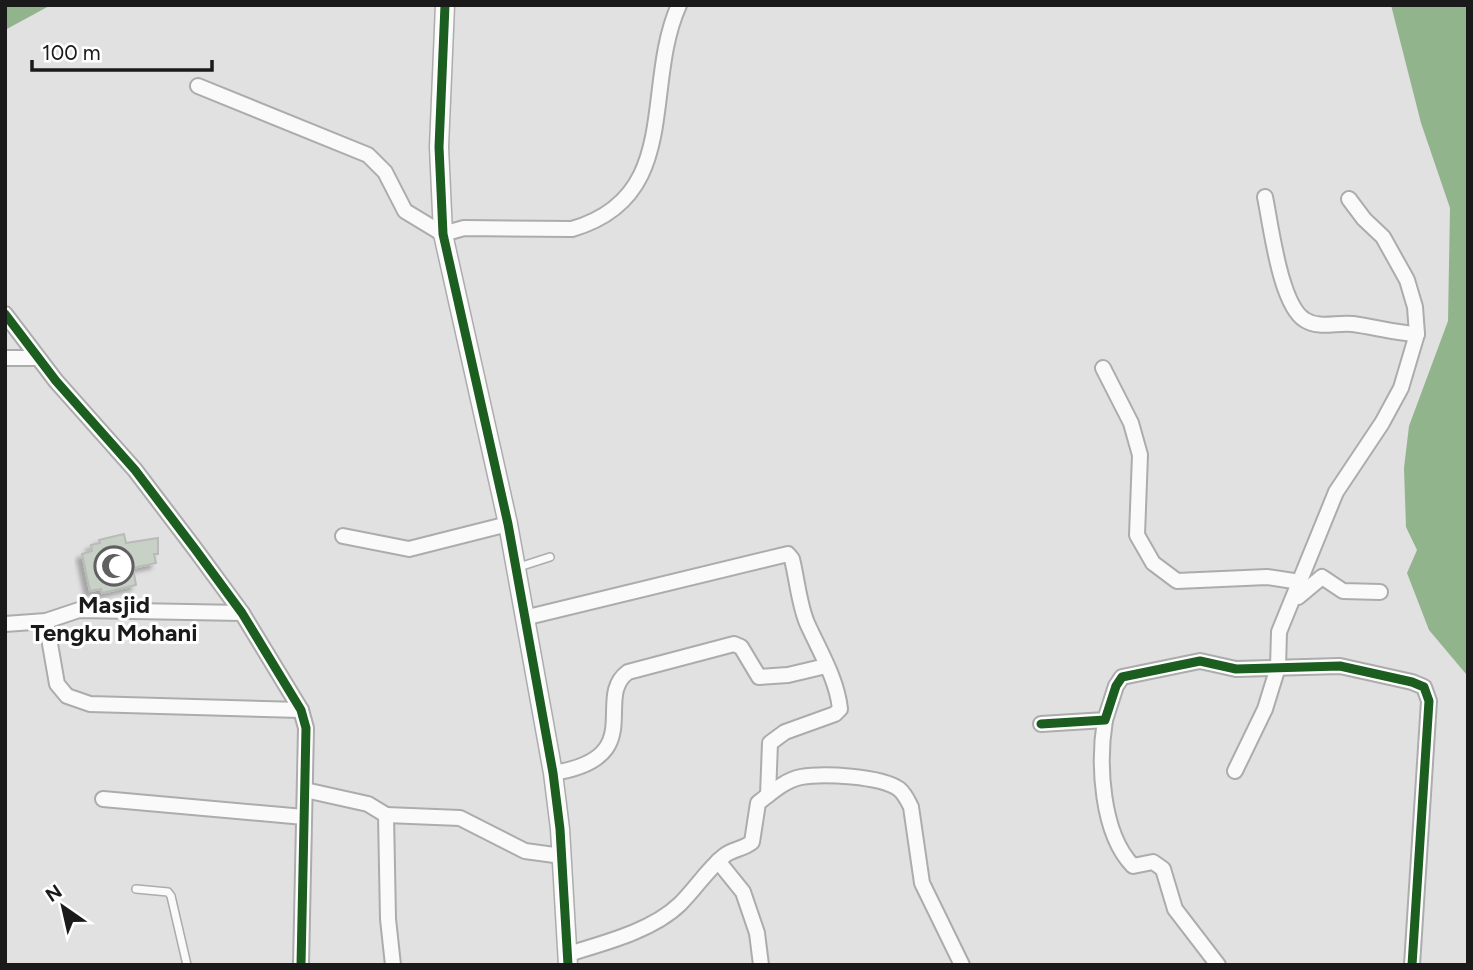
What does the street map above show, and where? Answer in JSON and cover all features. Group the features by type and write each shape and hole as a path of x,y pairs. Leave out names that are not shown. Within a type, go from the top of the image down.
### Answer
{"street":[{"path":"446,5 439,147 443,234 508,524 553,773 562,856 568,959 656,920 680,904 727,853 752,842 756,809 768,795 801,777 859,777 898,788 911,807 922,883 962,965"},
{"path":"198,86 368,155 385,172 405,211 443,234 464,228 572,229 587,225 614,209 642,176 649,159 663,58 679,5"},
{"path":"1265,197 1280,271 1298,315 1306,321 1320,325 1350,323 1392,333 1417,334"},
{"path":"1235,771 1265,709 1278,667 1279,632 1336,492 1382,423 1401,388 1417,334 1415,307 1402,270 1383,237 1364,219 1349,199"},
{"path":"5,314 38,358 135,470 242,613 302,710 306,728 301,965"},
{"path":"5,358 38,358"},
{"path":"1103,368 1131,423 1140,455 1137,535 1153,563 1177,582 1267,577 1300,582"},
{"path":"343,536 409,549 508,524"},
{"path":"524,618 788,554 792,559 807,622 818,641 839,697 840,709 835,714 785,732 770,744 768,795"},
{"path":"1292,603 1318,578 1343,591 1380,592"},
{"path":"5,624 47,621 79,610 242,613"},
{"path":"47,621 57,684 67,696 90,704 302,710"},
{"path":"553,773 587,765 606,749 612,732 618,682 628,672 734,644 741,647 759,677 788,675 826,666"},
{"path":"1218,965 1175,909 1163,869 1153,862 1133,866 1111,825 1100,766 1105,720 1116,686 1129,674 1200,661 1236,669 1340,666 1424,687 1429,695 1412,965"},
{"path":"1041,724 1105,720"},
{"path":"305,790 368,804 386,815 460,818 525,851 562,856"},
{"path":"103,799 303,817"},
{"path":"386,815 388,919 393,965"},
{"path":"718,862 743,892 757,933 761,965"}],"lane":[{"path":"515,568 550,556"},
{"path":"136,890 167,892 171,896 187,965"}],"shaded area":[{"path":"5,5 51,5 5,30"},
{"path":"1391,5 1468,5 1466,674 1429,630 1407,573 1417,550 1406,527 1404,468 1409,426 1448,321 1450,208 1421,123"}],"building":[{"name":"Masjid Tengku Mohani","path":"124,534 126,543 158,538 158,554 154,554 156,563 133,568 136,585 102,593 101,589 90,591 82,554 92,551 91,545 100,543 99,540"}],"cycle path":[{"path":"445,5 439,147 443,234 508,524 553,773 560,829 568,965"},
{"path":"5,314 56,381 135,470 195,549 242,613 301,710 306,728 301,965"},
{"path":"1041,724 1105,720 1116,686 1122,677 1200,661 1236,669 1340,666 1424,687 1429,701 1412,965"}],"place":[{"name":"Masjid Tengku Mohani","path":"114,566"}]}
